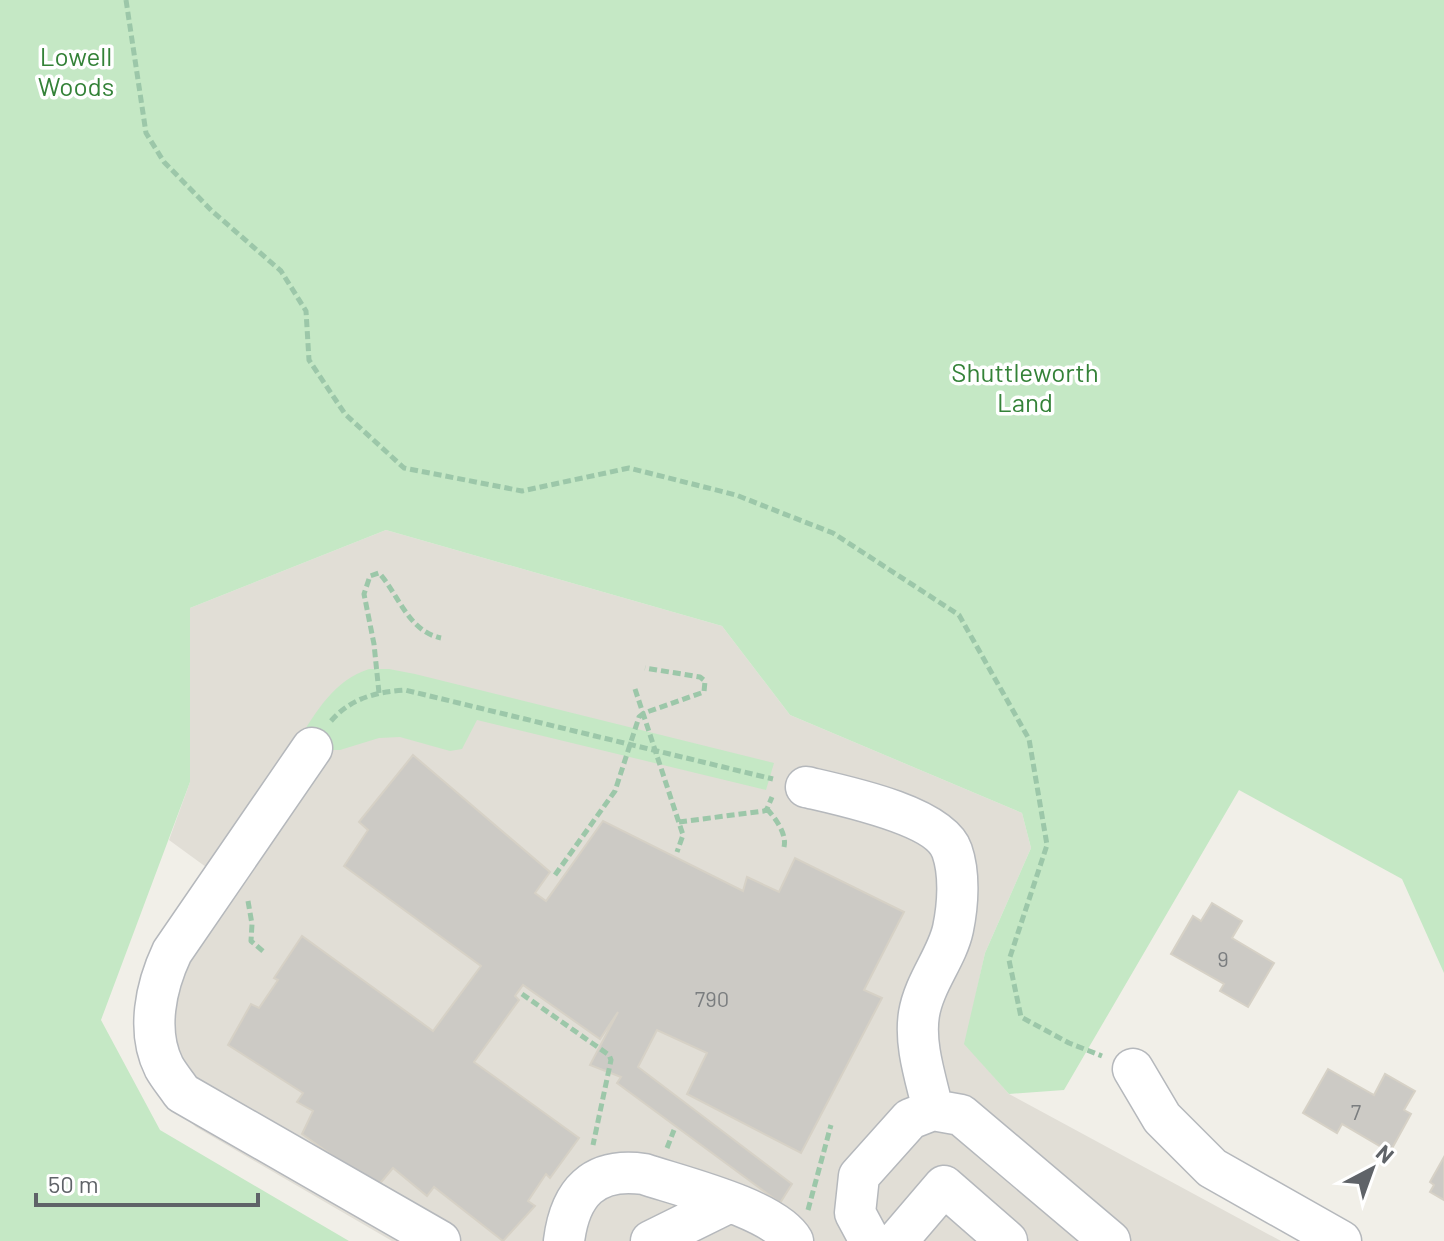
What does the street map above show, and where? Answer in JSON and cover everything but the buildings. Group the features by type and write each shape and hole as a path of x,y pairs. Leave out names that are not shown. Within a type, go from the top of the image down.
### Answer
{"street":[{"path":"312,748 172,952 164,970 153,1028 163,1066 182,1093 440,1241"},
{"path":"806,787 876,804 931,827 952,848 958,886 953,931 930,977 919,1015 919,1052 933,1110"},
{"path":"1133,1069 1162,1118 1212,1168 1341,1241"},
{"path":"870,1241 855,1213 859,1176 910,1119 933,1110 961,1115 1110,1241"},
{"path":"564,1241 566,1220 573,1203 587,1186 603,1176 624,1171 644,1174 771,1219 789,1233 800,1226"},
{"path":"897,1241 944,1186 1007,1241"},
{"path":"651,1241 728,1203"}],"path":[{"path":"126,0 146,133 164,162 212,211 281,271 306,311 309,360 345,414 404,468 522,491 629,468 736,495 833,533 959,615 1029,739 1047,845 1009,960 1021,1017 1069,1043 1133,1069"},
{"path":"379,693 364,594 370,576 379,573 405,613 426,633 441,638"},
{"path":"555,875 612,797 636,722 644,713 704,692 705,681 700,677 645,668"},
{"path":"635,689 683,835 677,852"},
{"path":"312,748 334,718 366,696 405,690 776,780 767,809"},
{"path":"679,822 767,809"},
{"path":"767,809 785,840 784,847"},
{"path":"227,872 238,882 248,900 251,941 264,952"},
{"path":"522,994 609,1055 611,1060 593,1146"},
{"path":"800,1226 831,1125"}],"shaded area":[{"path":"386,530 722,626 790,715 1022,813 1031,848 985,953 965,1044 1009,1094 1281,1241 392,1241 196,1127 162,1096 154,948 206,867 169,840 190,782 190,608"}],"green space":[{"name":"Shuttleworth Land","path":"0,0 1444,0 1444,973 1402,879 1239,790 1064,1090 1009,1094 964,1044 985,953 1031,848 1022,813 790,715 722,626 386,530 190,608 190,782 101,1020 160,1130 349,1241 0,1241"},
{"path":"369,669 415,674 774,763 766,790 477,720 462,749 450,751 400,737 379,738 340,750 324,750 297,742 319,708 336,689 356,674"}],"park label":[{"name":"Lowell Woods","path":"76,72"}]}
